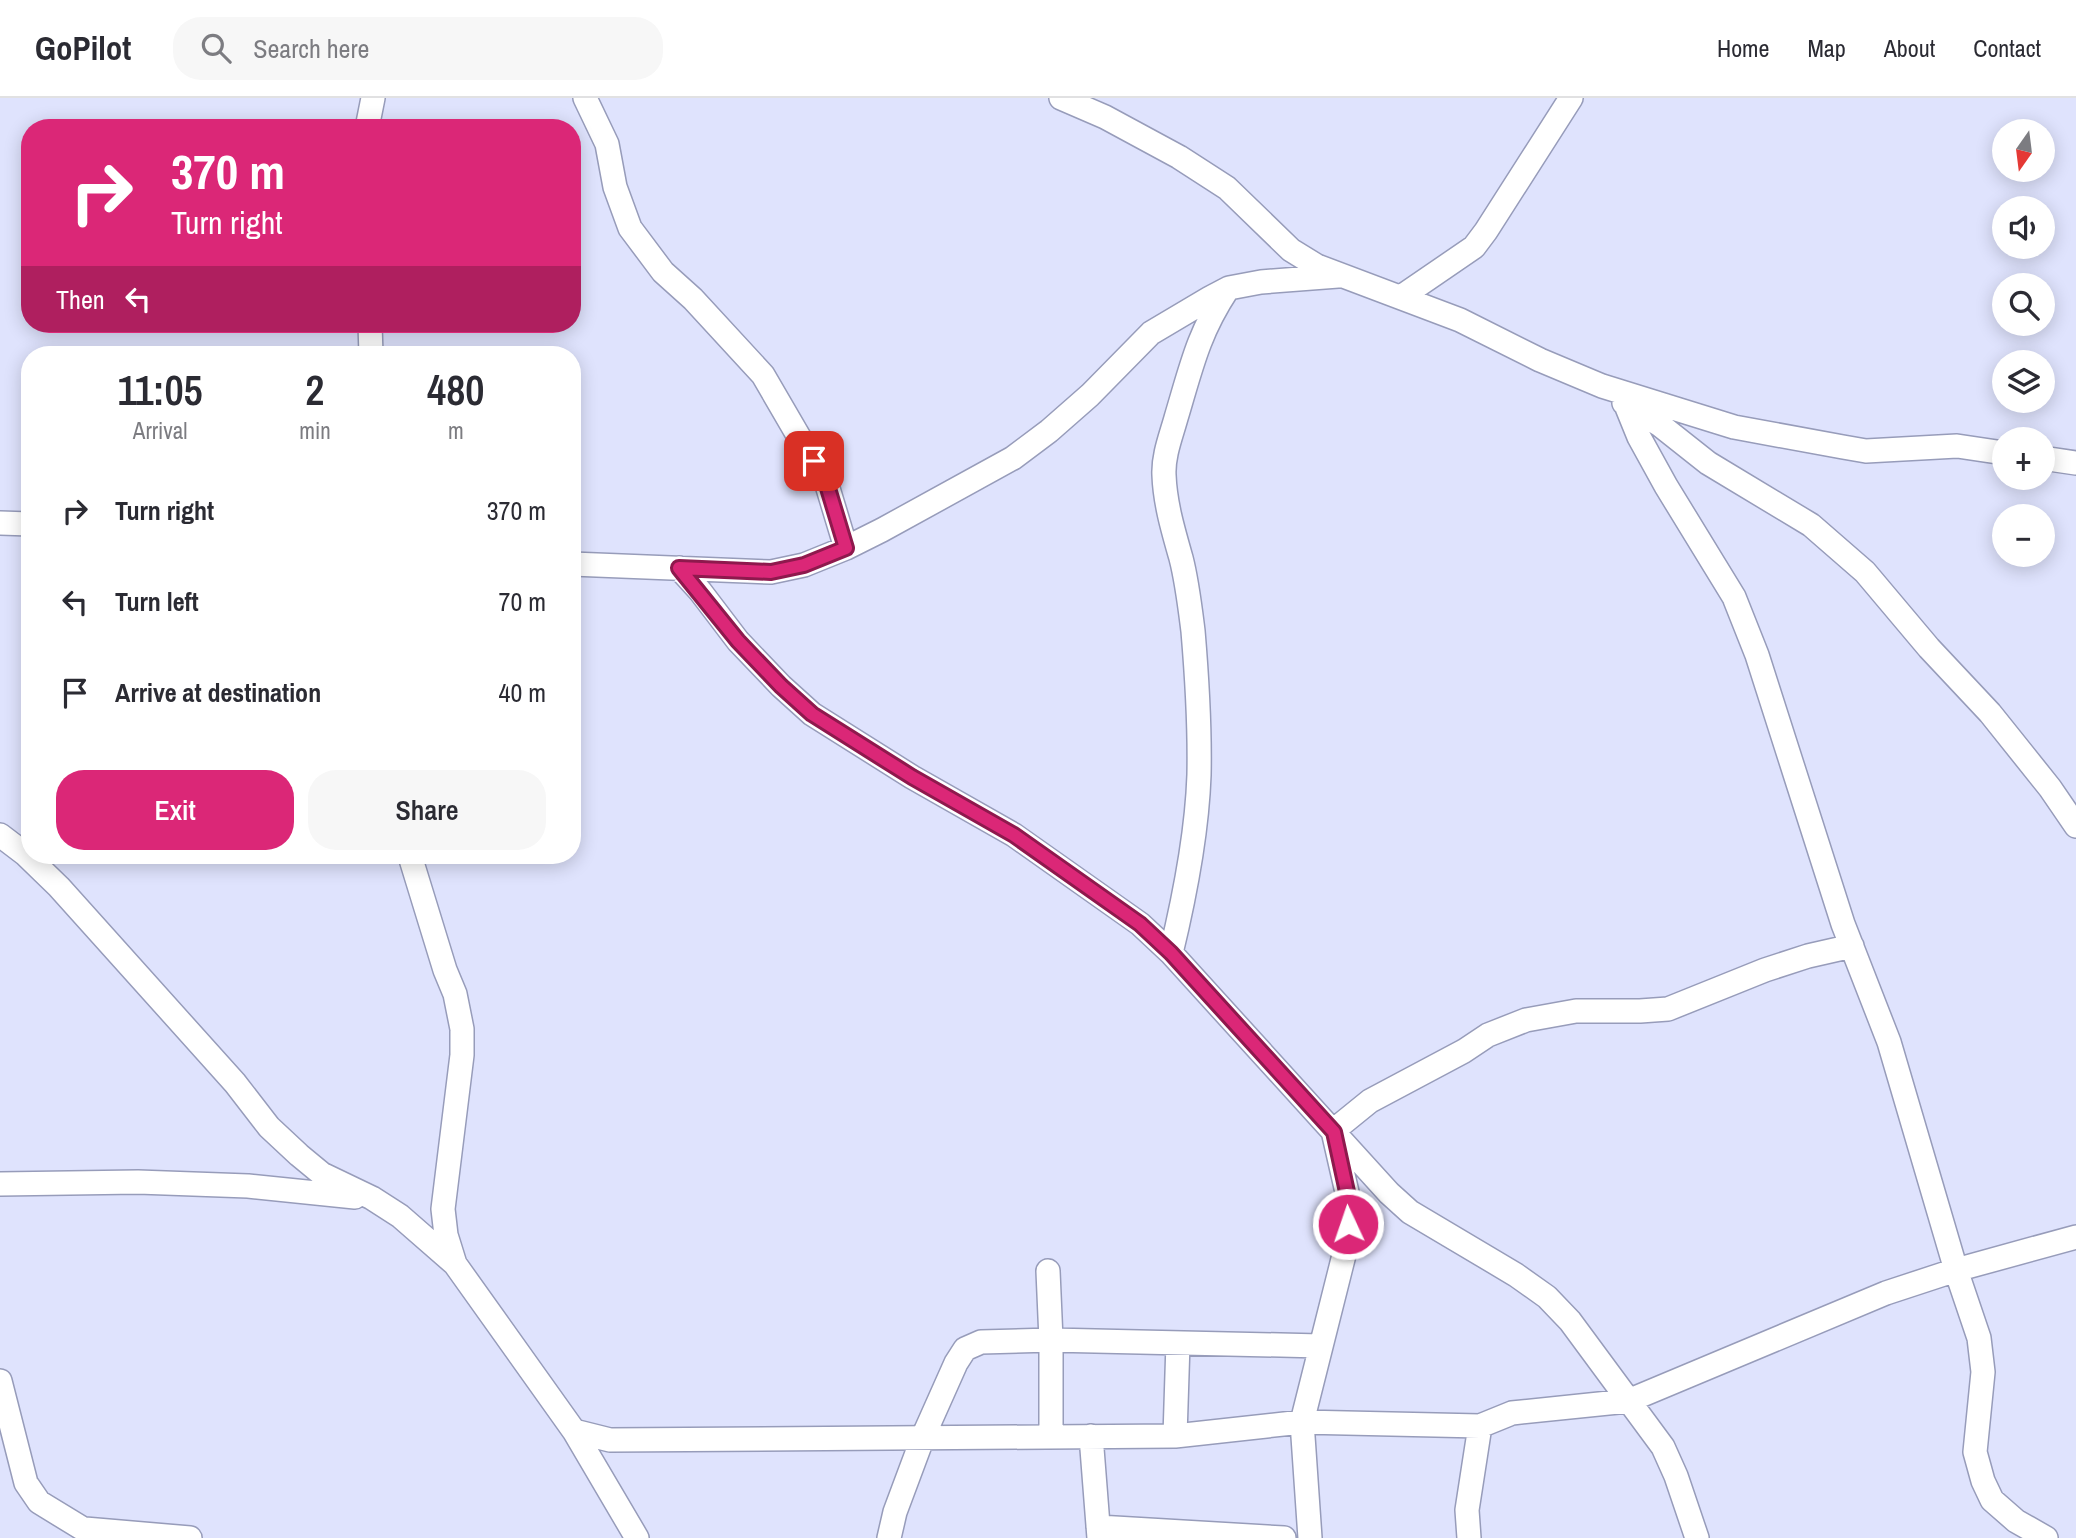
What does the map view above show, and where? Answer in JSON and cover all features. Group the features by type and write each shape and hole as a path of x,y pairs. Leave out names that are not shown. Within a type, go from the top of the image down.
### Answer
{"street":[{"path":"369,119 373,98"},
{"path":"585,98 607,144 615,187 631,228 663,272 693,299 763,375 827,485 846,548"},
{"path":"1061,98 1105,117 1227,188 1291,250 1317,266 1460,320 1540,360 1602,386 1734,427 1866,451 1957,446 1992,451"},
{"path":"1401,297 1474,247 1571,98"},
{"path":"581,564 771,572 804,565 846,548 1013,458 1090,395 1151,333 1229,288 1261,282 1343,275"},
{"path":"1171,953 1182,906 1199,775 1193,632 1182,560 1172,531 1164,472 1167,449 1192,361 1204,328 1229,288"},
{"path":"1602,386 1626,405 1660,425 1708,463 1811,525 1865,572 1929,648 1990,713 2050,788 2076,826"},
{"path":"1626,405 1639,437 1734,597 1757,655 1852,946 1889,1042 1956,1270 1979,1338 1983,1372 1975,1452 1983,1481 1992,1500 2016,1521 2046,1538"},
{"path":"2055,460 2076,463"},
{"path":"0,523 21,524"},
{"path":"679,568 738,641 812,714 912,777 1014,835 1140,924 1171,953 1389,1193 1410,1212 1516,1275 1547,1297 1570,1321 1663,1447 1697,1538"},
{"path":"0,835 21,851"},
{"path":"35,864 235,1083 269,1127 323,1174 372,1198 400,1216 455,1264 574,1431 638,1538"},
{"path":"412,864 455,994 462,1029 462,1055 443,1209 446,1235 455,1264"},
{"path":"1334,1132 1370,1101 1464,1051 1488,1035 1525,1020 1576,1012 1668,1009 1765,970 1852,946"},
{"path":"1310,1538 1302,1422 1345,1251 1348,1224 1349,1201 1334,1132"},
{"path":"0,1184 138,1182 248,1186 372,1198"},
{"path":"574,1431 610,1440 1175,1436 1302,1422 1480,1426 1512,1413 1628,1401 1886,1293 1956,1270 2076,1237"},
{"path":"1048,1271 1051,1435"},
{"path":"889,1538 895,1512 923,1437 965,1349 981,1342 1051,1340 1321,1346"},
{"path":"1175,1436 1178,1343"},
{"path":"0,1381 26,1483 39,1502 92,1533 190,1538"},
{"path":"1469,1538 1467,1510 1480,1426"},
{"path":"1091,1436 1098,1532 1284,1538"}],"route":[{"path":"814,461 827,485 846,548 804,565 771,572 679,568 738,641 812,714 912,777 1014,835 1140,924 1171,953 1334,1132 1349,1201 1348,1224"}]}
